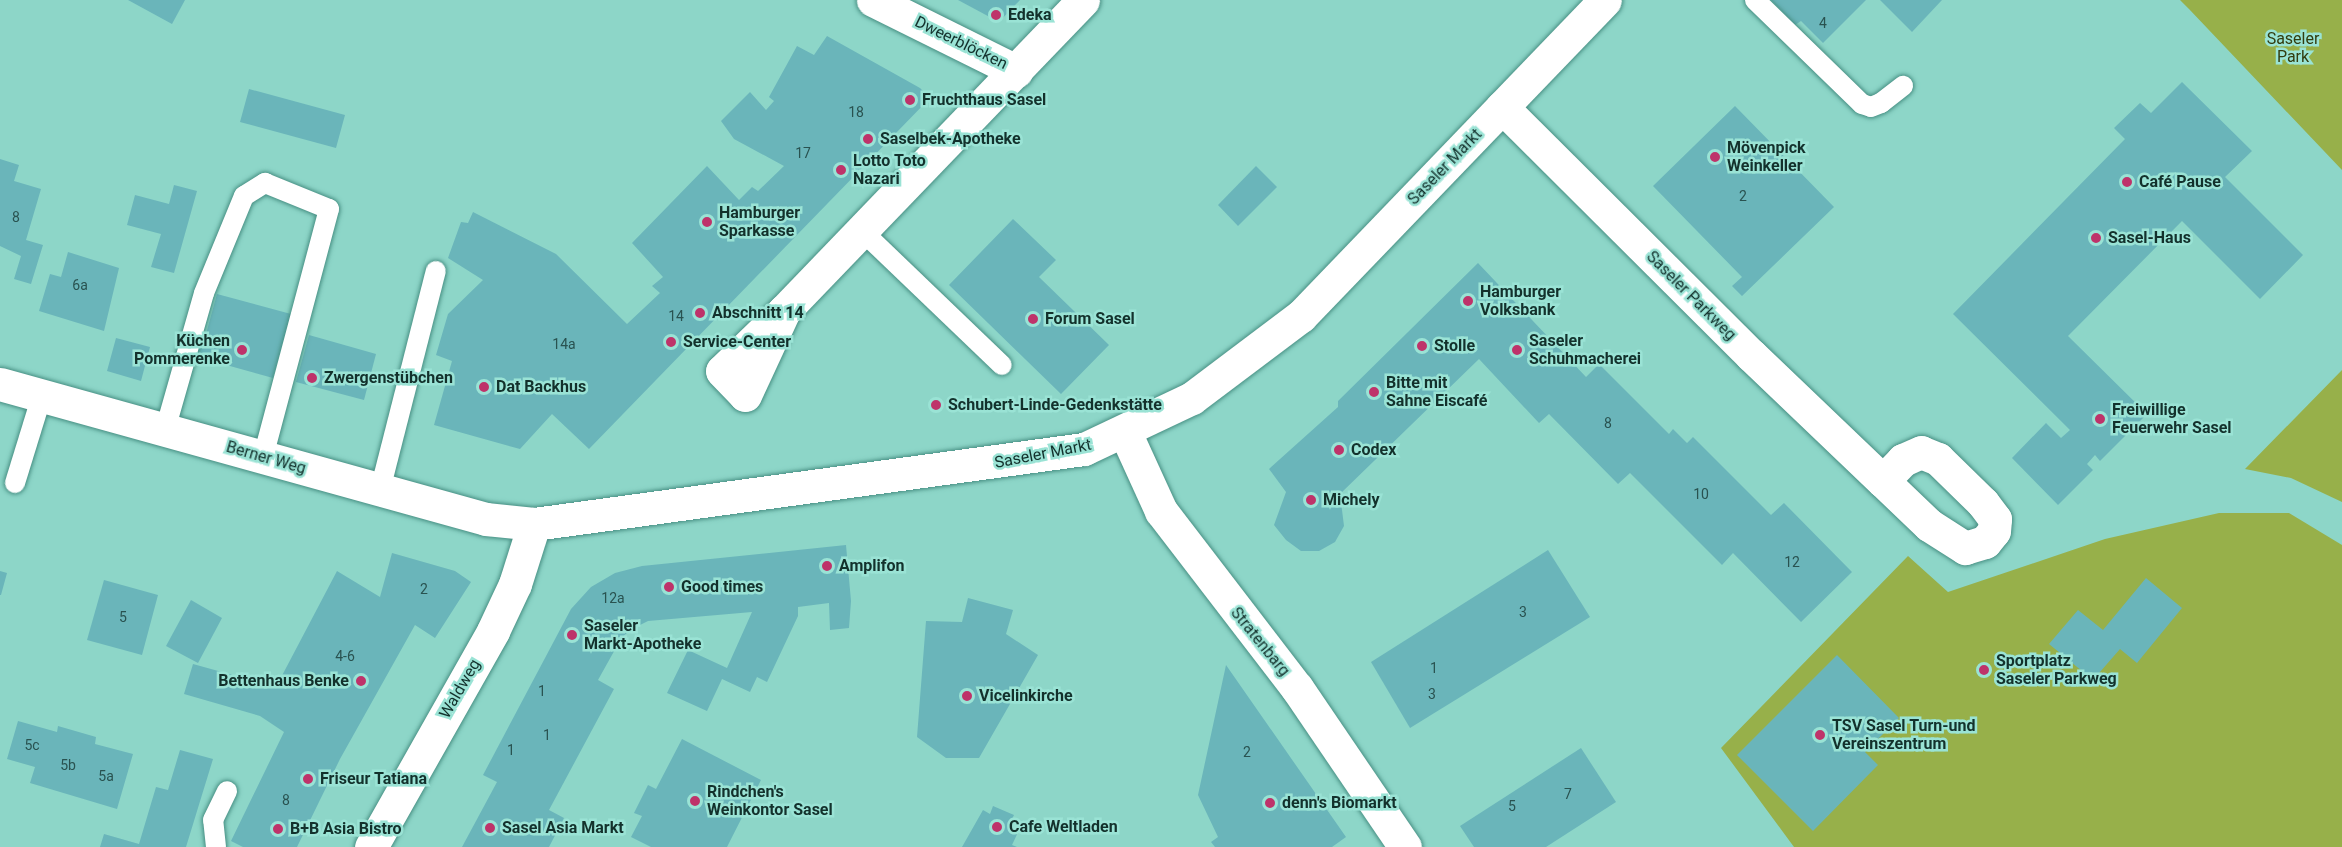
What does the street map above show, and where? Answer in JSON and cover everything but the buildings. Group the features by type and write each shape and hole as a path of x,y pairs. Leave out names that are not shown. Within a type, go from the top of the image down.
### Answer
{"street":[{"name":"Dweerblöcken","path":"873,0 1016,70"},
{"path":"784,311 1083,0"},
{"name":"Saseler Markt","path":"534,524 1015,461 1084,449 1125,432 1192,399 1301,316 1605,0"},
{"name":"Saseler Parkweg","path":"1502,108 1883,481"},
{"name":"Berner Weg","path":"0,384 486,519 534,524"},
{"name":"Stratenbarg","path":"1125,432 1161,511 1297,688 1405,847"},
{"name":"Waldweg","path":"371,847 493,631 515,584 534,524"}],"lane":[{"path":"1755,0 1862,104 1871,107 1881,103 1903,86"},
{"path":"165,430 204,293 244,196 265,183 329,209 263,457"},
{"path":"861,230 1002,365"},
{"path":"380,490 436,271"},
{"path":"15,483 42,395"},
{"path":"216,847 213,820 227,791"}],"green space":[{"name":"Saseler Park","path":"2180,0 2342,0 2342,170 2189,9"},
{"path":"2342,370 2342,502 2291,478 2245,469"},
{"name":"Sportplatz Saseler Parkweg","path":"2219,513 2289,513 2342,545 2342,847 1794,847 1721,748 1908,556 1948,592 2105,539"}],"place":[{"name":"Edeka","path":"996,15"},
{"name":"Fruchthaus Sasel","path":"910,100"},
{"name":"Saselbek-Apotheke","path":"868,139"},
{"name":"Mövenpick Weinkeller","path":"1715,157"},
{"name":"Lotto Toto Nazari","path":"841,170"},
{"name":"Café Pause","path":"2127,182"},
{"name":"Hamburger Sparkasse","path":"707,222"},
{"name":"Sasel-Haus","path":"2096,238"},
{"name":"Hamburger Volksbank","path":"1468,301"},
{"name":"Abschnitt 14","path":"700,313"},
{"name":"Forum Sasel","path":"1033,319"},
{"name":"Service-Center","path":"671,342"},
{"name":"Stolle","path":"1422,346"},
{"name":"Küchen Pommerenke","path":"242,350"},
{"name":"Saseler Schuhmacherei","path":"1517,350"},
{"name":"Zwergenstübchen","path":"312,378"},
{"name":"Dat Backhus","path":"484,387"},
{"name":"Bitte mit Sahne Eiscafé","path":"1374,392"},
{"name":"Schubert-Linde-Gedenkstätte","path":"936,405"},
{"name":"Freiwillige Feuerwehr Sasel","path":"2100,419"},
{"name":"Codex","path":"1339,450"},
{"name":"Michely","path":"1311,500"},
{"name":"Amplifon","path":"827,566"},
{"name":"Good times","path":"669,587"},
{"name":"Saseler Markt-Apotheke","path":"572,635"},
{"name":"Sportplatz Saseler Parkweg","path":"1984,670"},
{"name":"Bettenhaus Benke","path":"361,681"},
{"name":"Vicelinkirche","path":"967,696"},
{"name":"TSV Sasel Turn-und Vereinszentrum","path":"1820,735"},
{"name":"Friseur Tatiana","path":"308,779"},
{"name":"Rindchen's Weinkontor Sasel","path":"695,801"},
{"name":"denn's Biomarkt","path":"1270,803"},
{"name":"Cafe Weltladen","path":"997,827"},
{"name":"Sasel Asia Markt","path":"490,828"},
{"name":"B+B Asia Bistro","path":"278,829"}]}
